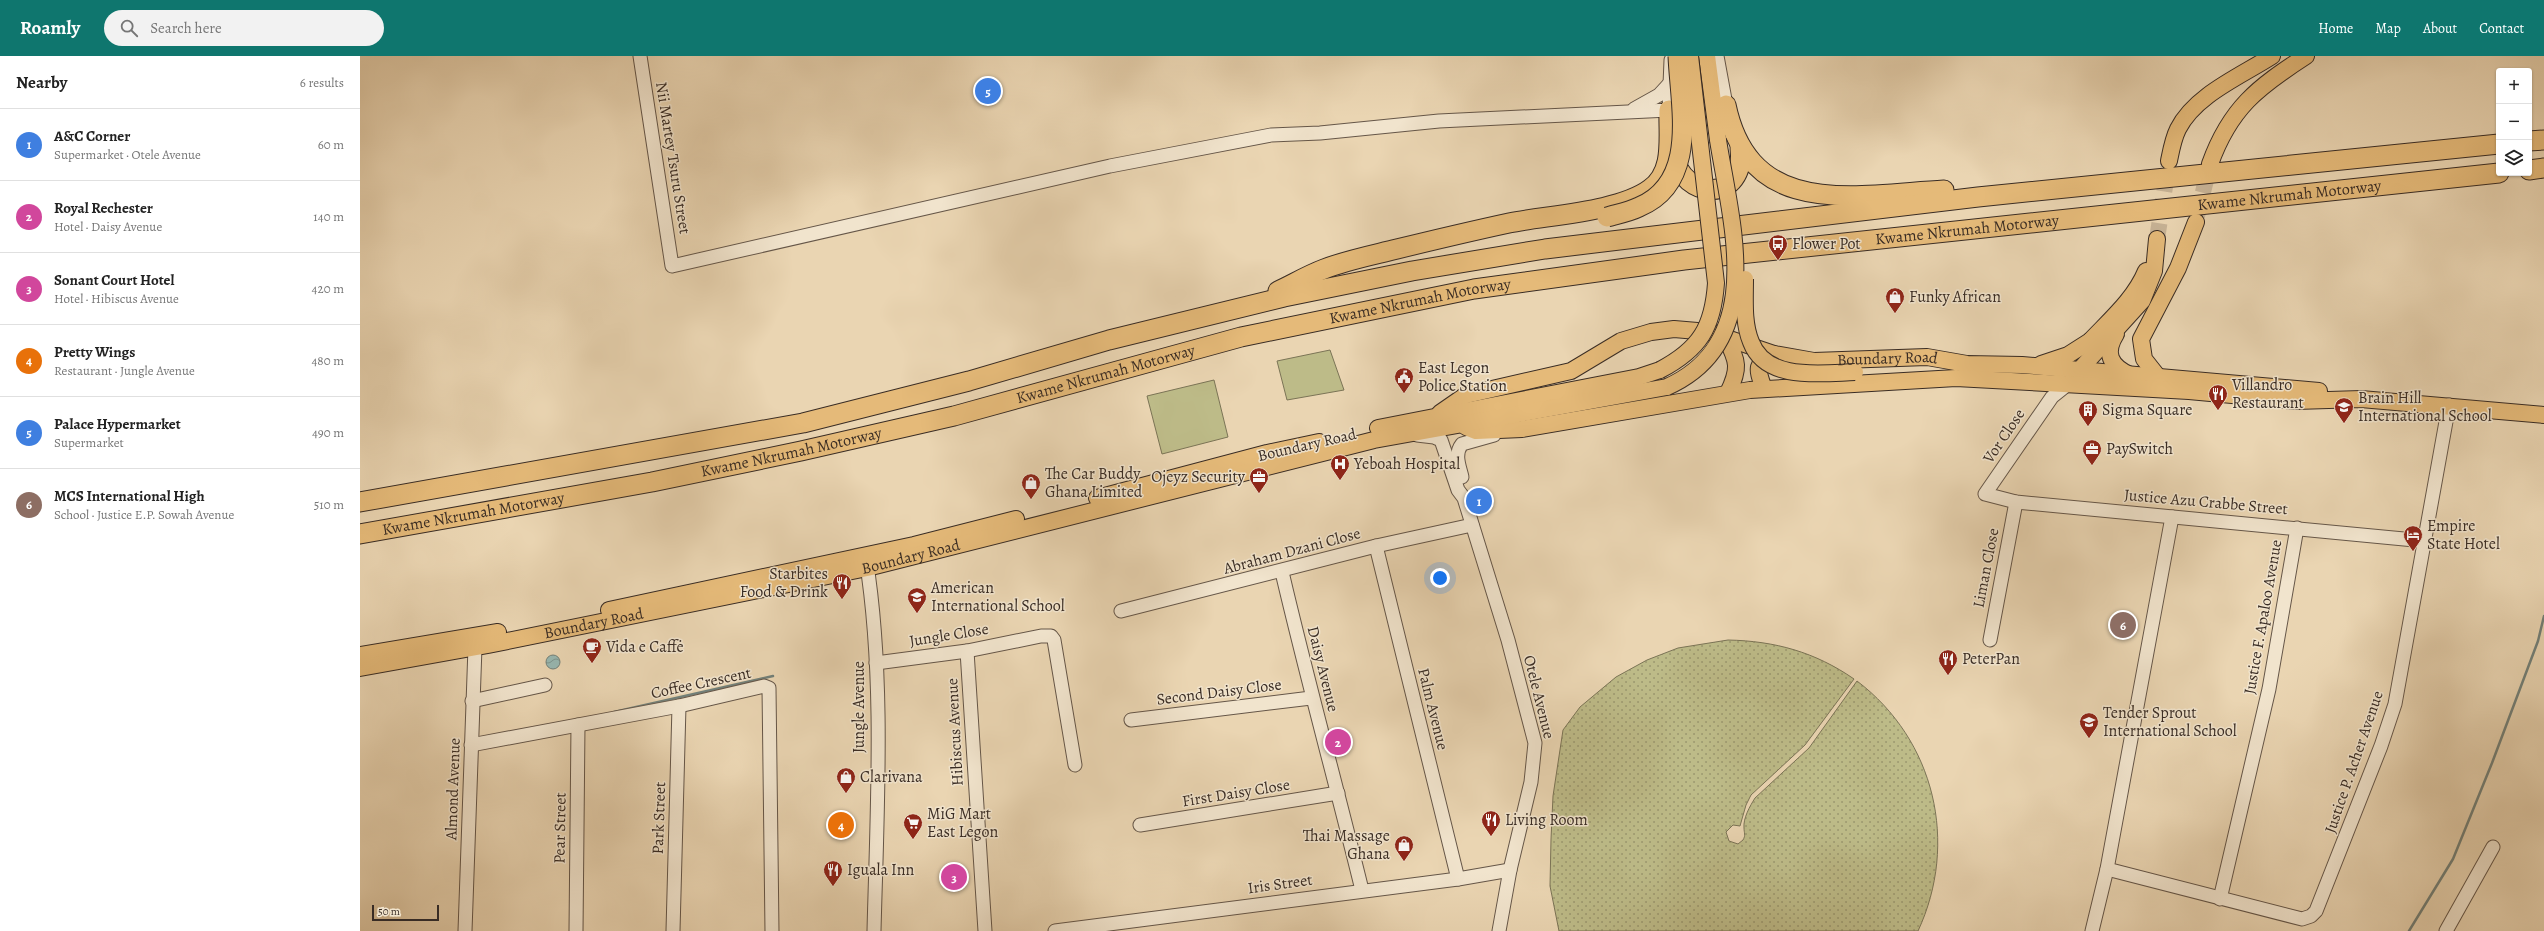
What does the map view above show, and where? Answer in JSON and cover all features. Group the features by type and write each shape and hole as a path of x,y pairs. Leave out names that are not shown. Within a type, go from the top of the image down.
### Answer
{"highway":[{"path":"1422,243 1520,232 1607,217 1640,207 1661,194 1674,177 1681,153 1678,56"},
{"path":"1726,105 1730,125 1740,148 1748,160 1780,184 1805,192 1866,195 2097,176 2152,180"},
{"path":"1246,306 1325,268 1422,243 1510,223 1603,206 1634,198 1650,189 1661,177 1667,163 1670,134 1669,110"},
{"path":"1670,134 1679,171 1690,183 1699,188 1711,190 1723,187 1738,175 1741,166 1740,148"},
{"path":"2532,142 2544,140"},
{"name":"Kwame Nkrumah Motorway","path":"360,502 803,423 969,381 1109,340 1246,306 1412,271 1545,249 1978,197 2496,144"},
{"path":"2532,170 2544,168"},
{"name":"Kwame Nkrumah Motorway","path":"360,534 652,482 801,451 954,416 1241,337 1481,288 1684,260 2496,173"}],"main road":[{"name":"Boundary Road","path":"360,655 530,627 866,562 997,524 1267,453 1435,416 1639,377 1660,370 1679,360 1693,346 1705,330 1715,308 1716,283 1690,56"},
{"path":"1707,56 1736,258 1744,266 1746,323 1751,342 1757,355 1773,366 1787,371 1855,372 1930,369 1966,364"},
{"path":"2169,161 2178,128 2193,109 2216,91 2272,56"},
{"path":"2210,164 2222,134 2250,97 2265,83 2306,56"},
{"path":"2159,378 2144,359 2141,339 2178,268 2196,222"},
{"path":"2064,381 2120,327 2142,302 2150,285 2157,240"},
{"path":"2064,381 2090,341 2127,302 2142,281 2155,256"},
{"name":"Boundary Road","path":"360,668 475,647 866,562 1325,451 1405,434 1667,387 1681,381 1707,359 1722,336 1733,312 1736,258"},
{"path":"2120,327 2112,340 2109,357 2117,368 2133,376"},
{"name":"Boundary Road","path":"1435,416 1466,395 1571,371 1621,341 1651,332 1674,329 1709,332 1774,354 1814,361 1927,357 1966,364 2035,366 2064,381 2133,376 2338,391 2361,399"},
{"path":"1726,338 1737,359 1734,380 1728,393"},
{"path":"2035,366 2068,356 2090,341"},
{"path":"1764,389 1758,373 1759,365 1761,361 1774,354"},
{"name":"Boundary Road","path":"1457,425 1476,431 1522,429 1728,393 1764,389 1956,378 2064,381 2296,401 2361,399 2449,405 2544,415"}],"street":[{"name":"Nii Martey Tsuru Street","path":"640,56 672,266 1080,172 1271,135 1490,118 1624,114"},
{"path":"1624,114 1669,110 1671,56"},
{"path":"1717,56 1726,105"},
{"path":"1624,114 1648,104 1670,83"},
{"name":"Vor Close","path":"1985,494 2064,381"},
{"name":"Justice P. Acher Avenue","path":"2107,869 2302,919 2311,916 2316,911 2379,752 2395,704 2449,405"},
{"name":"Otele Avenue","path":"1464,498 1466,488 1458,461 1458,450 1462,444 1522,429"},
{"name":"Otele Avenue","path":"1405,434 1434,437 1441,440 1458,490 1464,498 1508,640 1535,743 1531,782 1510,870 1499,931"},
{"name":"Justice Azu Crabbe Street","path":"1985,494 2016,502 2297,528 2425,542"},
{"name":"Liman Close","path":"1990,640 2016,502"},
{"path":"2092,931 2107,869 2172,517"},
{"name":"Abraham Dzani Close","path":"1121,611 1282,572 1376,546 1472,525"},
{"name":"Justice F. Apaloo Avenue","path":"2220,899 2269,690 2297,528"},
{"name":"Palm Avenue","path":"1376,546 1458,879"},
{"name":"Jungle Avenue","path":"866,562 876,639 877,800 874,931"},
{"name":"Daisy Avenue","path":"1282,572 1311,698 1338,794 1362,890"},
{"name":"Jungle Close","path":"876,663 967,651 1041,636 1051,636 1054,640 1074,765"},
{"name":"Almond Avenue","path":"465,931 475,647"},
{"name":"Hibiscus Avenue","path":"967,651 985,931"},
{"path":"472,701 545,685"},
{"name":"Coffee Crescent","path":"471,745 679,706 764,686 769,688 772,931"},
{"name":"Second Daisy Close","path":"1131,720 1311,698"},
{"name":"Park Street","path":"673,931 679,706"},
{"name":"Pear Street","path":"576,931 578,725"},
{"name":"First Daisy Close","path":"1140,825 1338,794"},
{"path":"2446,931 2493,847"},
{"name":"Iris Street","path":"1055,931 1362,890 1458,879 1510,870"}],"shaded area":[{"path":"1330,350 1344,390 1287,400 1277,361"},
{"path":"1214,380 1228,437 1162,454 1147,396"},
{"path":"1728,640 1762,643 1794,650 1824,662 1854,679 1805,745 1751,795 1746,805 1740,826 1733,825 1726,832 1729,841 1738,844 1743,840 1745,835 1744,824 1746,816 1755,798 1809,748 1857,681 1884,705 1905,733 1921,763 1932,795 1937,829 1937,863 1930,897 1918,931 1559,931 1550,886 1553,796 1563,730 1580,707 1616,677 1647,660 1678,648"}],"water":[{"path":"550,655 556,655 560,659 560,665 556,669 550,669 546,665 546,659"}],"waterway":[{"path":"2409,931 2453,859 2492,763 2538,641 2544,616"},
{"path":"614,712 773,676"}],"tunnel":[{"path":"2197,216 2210,164"},
{"path":"2157,239 2168,167"}],"place":[{"name":"Palace Hypermarket","path":"988,91"},
{"name":"Flower Pot","path":"1778,261"},
{"name":"Funky African","path":"1895,314"},
{"name":"East Legon Police Station","path":"1404,394"},
{"name":"Villandro Restaurant","path":"2218,411"},
{"name":"Brain Hill International School","path":"2344,424"},
{"name":"Sigma Square","path":"2088,427"},
{"name":"PaySwitch","path":"2092,466"},
{"name":"Yeboah Hospital","path":"1340,481"},
{"name":"Ojeyz Security","path":"1259,494"},
{"name":"The Car Buddy Ghana Limited","path":"1031,500"},
{"name":"A&C Corner","path":"1479,501"},
{"name":"Empire State Hotel","path":"2413,552"},
{"name":"Starbites Food & Drink","path":"842,600"},
{"name":"American International School","path":"917,614"},
{"name":"MCS International High","path":"2123,625"},
{"name":"Vida e Caffė","path":"592,664"},
{"name":"PeterPan","path":"1948,676"},
{"name":"Tender Sprout International School","path":"2089,739"},
{"name":"Royal Rechester","path":"1338,742"},
{"name":"Clarivana","path":"846,794"},
{"name":"Pretty Wings","path":"841,825"},
{"name":"Living Room","path":"1491,837"},
{"name":"MiG Mart East Legon","path":"913,840"},
{"name":"Thai Massage Ghana","path":"1404,862"},
{"name":"Sonant Court Hotel","path":"954,877"},
{"name":"Iguala Inn","path":"833,887"}]}
